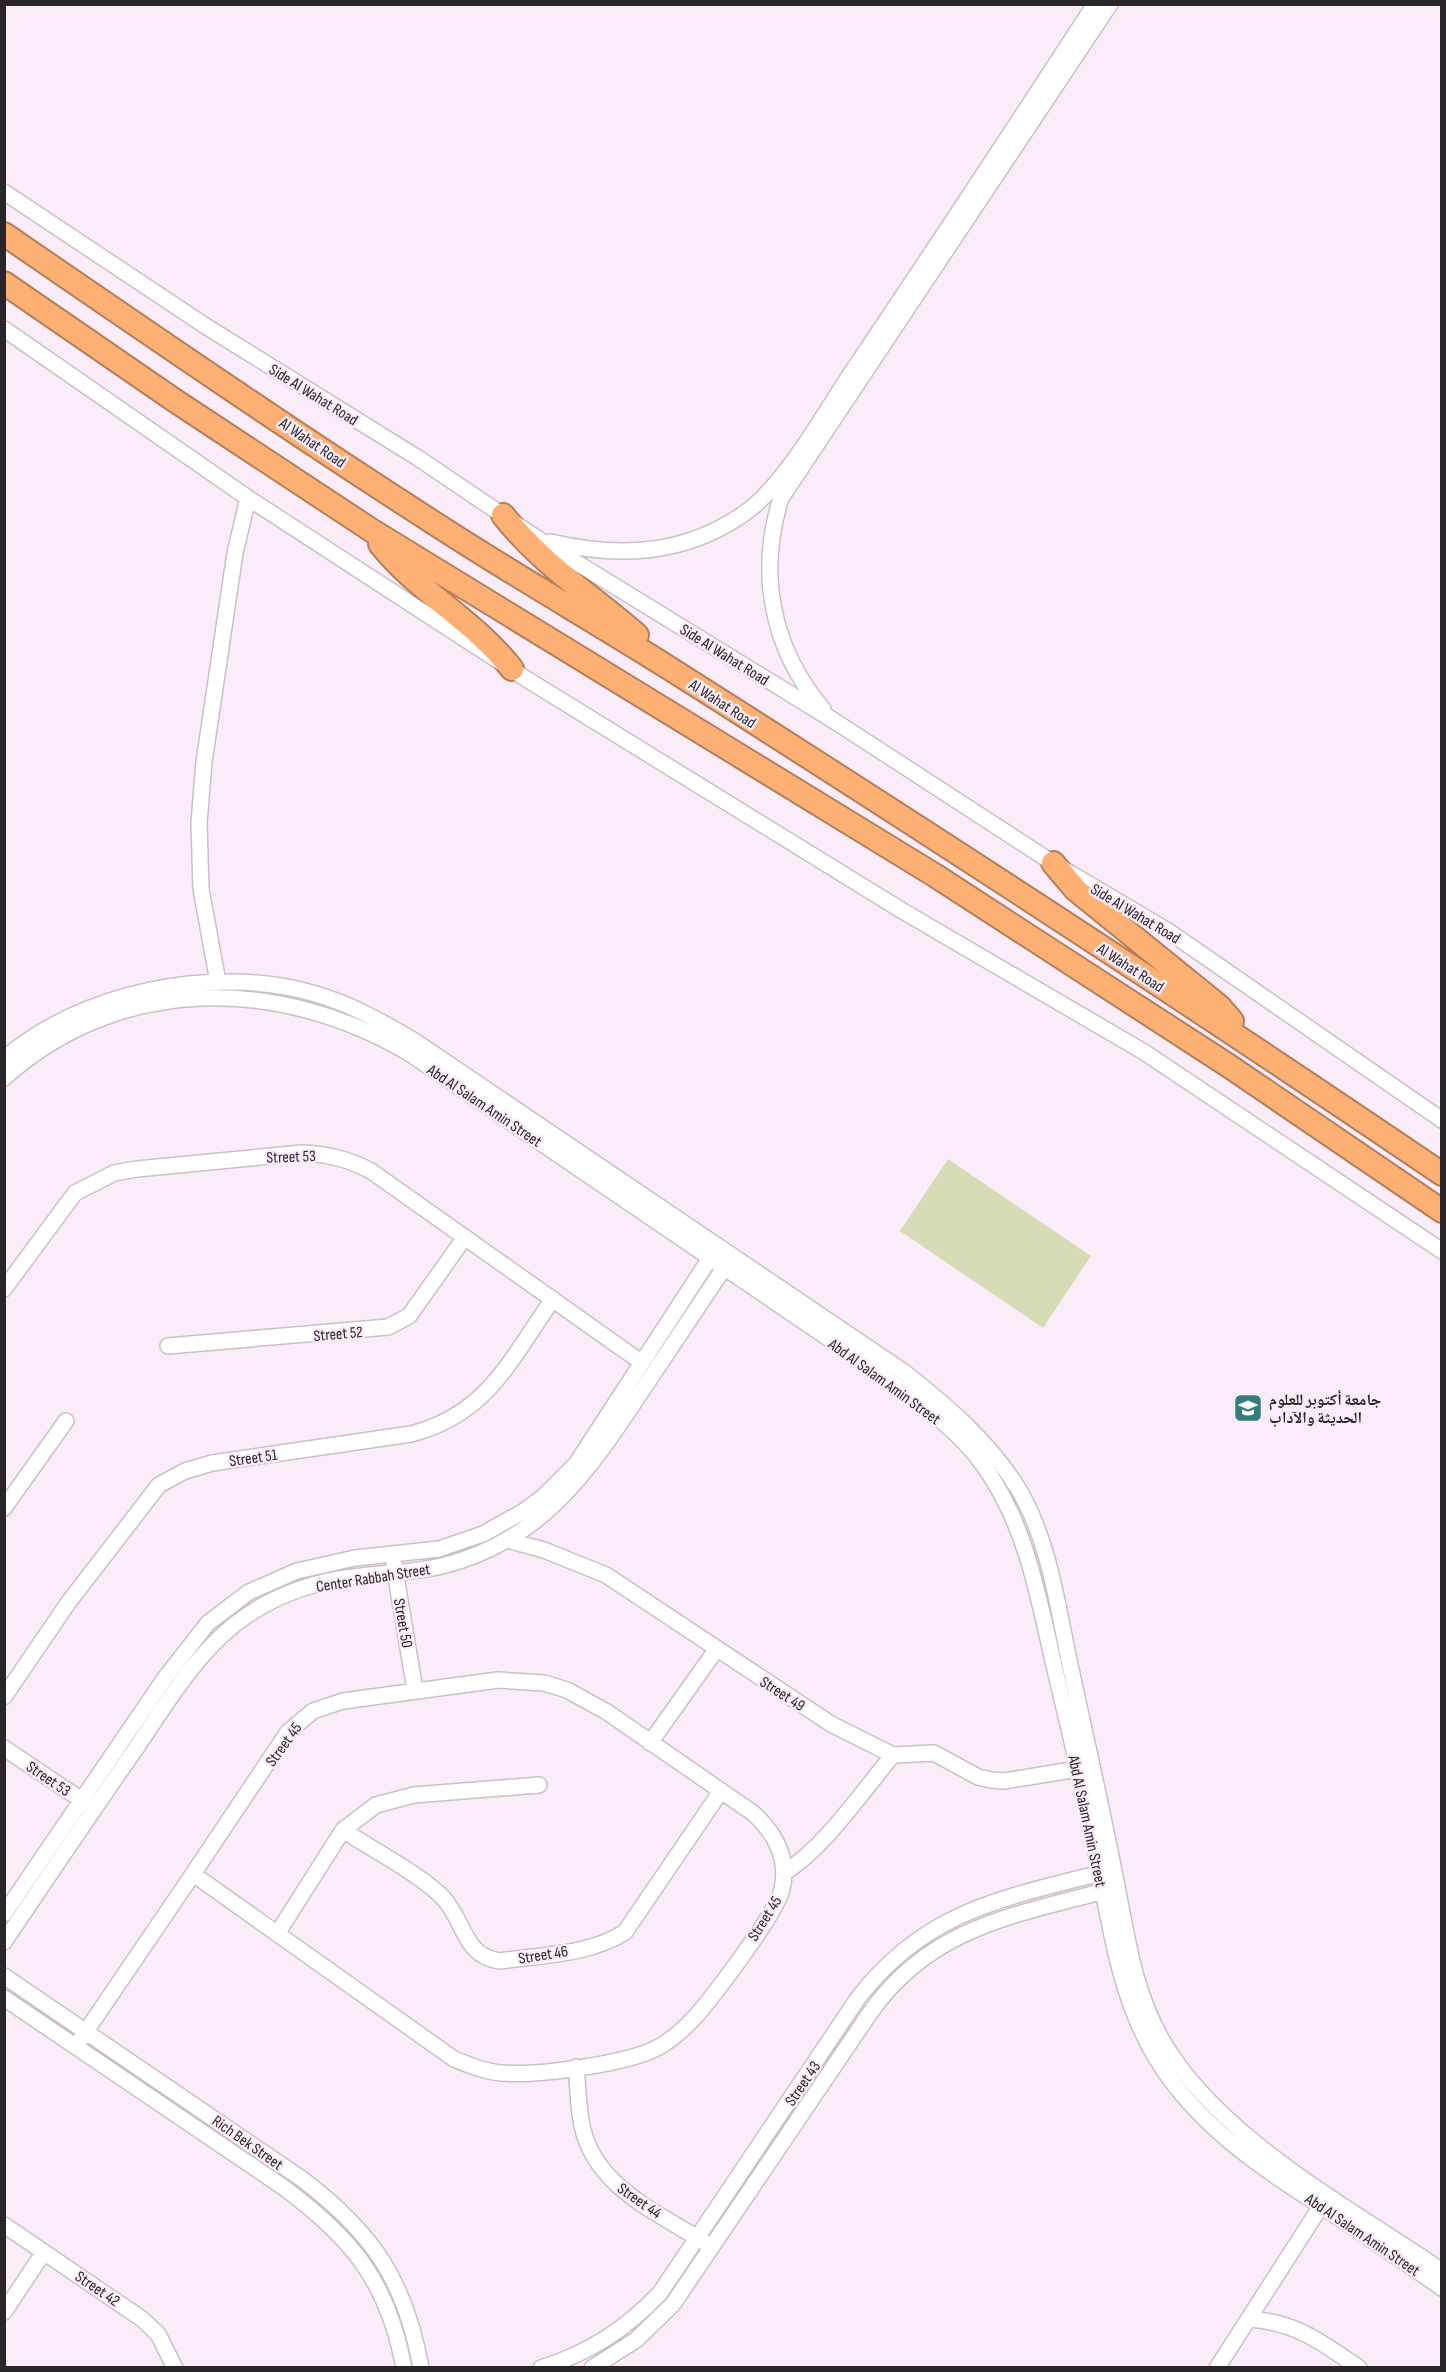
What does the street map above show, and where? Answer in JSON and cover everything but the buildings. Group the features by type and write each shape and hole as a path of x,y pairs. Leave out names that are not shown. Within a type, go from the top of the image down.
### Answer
{"highway":[{"name":"Al Wahat Road","path":"4,234 136,325 446,531 666,667 1242,1038 1442,1173"},
{"name":"Al Wahat Road","path":"4,283 183,407 371,530 936,876 1229,1066 1442,1210"},
{"path":"503,515 543,560 630,628 666,667"},
{"path":"371,530 401,568 475,628 512,669"},
{"path":"1053,862 1076,890 1219,1006 1242,1038"}],"street":[{"path":"836,722 800,679 783,645 773,609 770,553 781,498 1083,34 1095,4"},
{"path":"538,539 612,553 664,548 698,538 729,523 770,492 1083,34 1110,4"},
{"name":"Side Al Wahat Road","path":"4,192 207,327 418,458 538,539 836,722 1053,862 1168,931 1442,1120"},
{"path":"4,329 248,498 512,669 901,910 1144,1052 1442,1251"},
{"path":"218,982 201,889 199,823 204,762 235,553 248,498"},
{"name":"Abd Al Salam Amin Street","path":"4,1059 42,1033 107,1002 164,987 218,982 285,987 312,993 366,1013 412,1048 713,1253 903,1372 939,1400 983,1442 1020,1492 1044,1549 1107,1872 1118,1967 1128,1998 1147,2041 1174,2085 1217,2132 1243,2153 1442,2288"},
{"name":"Abd Al Salam Amin Street","path":"4,1078 42,1048 90,1024 160,1003 203,998 262,1000 313,1010 412,1048"},
{"name":"Street 53","path":"4,1289 75,1193 114,1173 302,1153 338,1157 371,1171 641,1362"},
{"name":"Street 52","path":"168,1346 388,1327 409,1316 465,1237"},
{"name":"Center Rabbah Street","path":"4,1942 190,1643 227,1606 264,1584 297,1571 355,1558 393,1556 462,1543 524,1511 576,1464 713,1253"},
{"name":"Abd Al Salam Amin Street","path":"728,1263 908,1394 948,1427 982,1464 1010,1508 1028,1556 1078,1769 1107,1872"},
{"name":"Center Rabbah Street","path":"4,1914 202,1656 236,1624 274,1600 307,1587 340,1579 442,1566 507,1540 544,1515 576,1484 636,1400 728,1263"},
{"name":"Street 51","path":"4,1697 68,1603 159,1485 185,1471 212,1463 400,1435 437,1427 460,1415 481,1399 553,1299"},
{"path":"622,1391 636,1400"},
{"path":"4,1508 66,1421"},
{"name":"Street 49","path":"507,1540 544,1550 606,1575 716,1650 843,1731 893,1755 934,1754 978,1776 1004,1781 1078,1769"},
{"name":"Street 50","path":"393,1556 415,1690"},
{"path":"650,1743 716,1650"},
{"name":"Street 45","path":"76,2046 288,1732 299,1720 327,1704 498,1680 544,1683 588,1701 766,1825 776,1839 782,1856 784,1873 777,1904 696,2016 679,2034 635,2057 525,2073 500,2073 477,2068 454,2059 193,1874"},
{"name":"Street 53","path":"4,1748 88,1805"},
{"path":"784,1873 798,1864 817,1845 893,1755"},
{"path":"278,1934 343,1830 359,1816 395,1798 539,1785"},
{"name":"Street 46","path":"343,1830 442,1898 455,1913 476,1954 487,1960 500,1961 591,1947 603,1944 625,1932 720,1791"},
{"name":"Street 43","path":"592,2367 622,2349 655,2323 673,2304 704,2242 858,1998 885,1966 903,1950 942,1924 984,1905 1107,1872"},
{"name":"Abd Al Salam Amin Street","path":"1110,1889 1147,2010 1180,2069 1201,2095 1225,2118 1278,2160 1442,2271"},
{"name":"Street 43","path":"542,2367 583,2352 625,2327 660,2293 704,2242 883,1995 914,1964 951,1938 981,1925 1110,1889"},
{"name":"Rich Bek Street","path":"4,1976 302,2179 346,2214 368,2238 401,2294 421,2367"},
{"name":"Rich Bek Street","path":"4,1998 283,2187 341,2234 367,2268 383,2298 393,2321 404,2367"},
{"name":"Street 44","path":"576,2067 582,2125 588,2146 598,2164 627,2194 704,2242"},
{"path":"1218,2367 1321,2206"},
{"name":"Street 42","path":"4,2225 142,2319 158,2334 175,2367"},
{"path":"4,2312 44,2252"},
{"path":"1249,2319 1292,2325 1353,2366"}],"green space":[{"path":"948,1159 1091,1256 1043,1328 900,1231"}],"place":[{"name":"جامعة أكتوبر للعلوم الحديثة والآداب","path":"1248,1408"}]}
